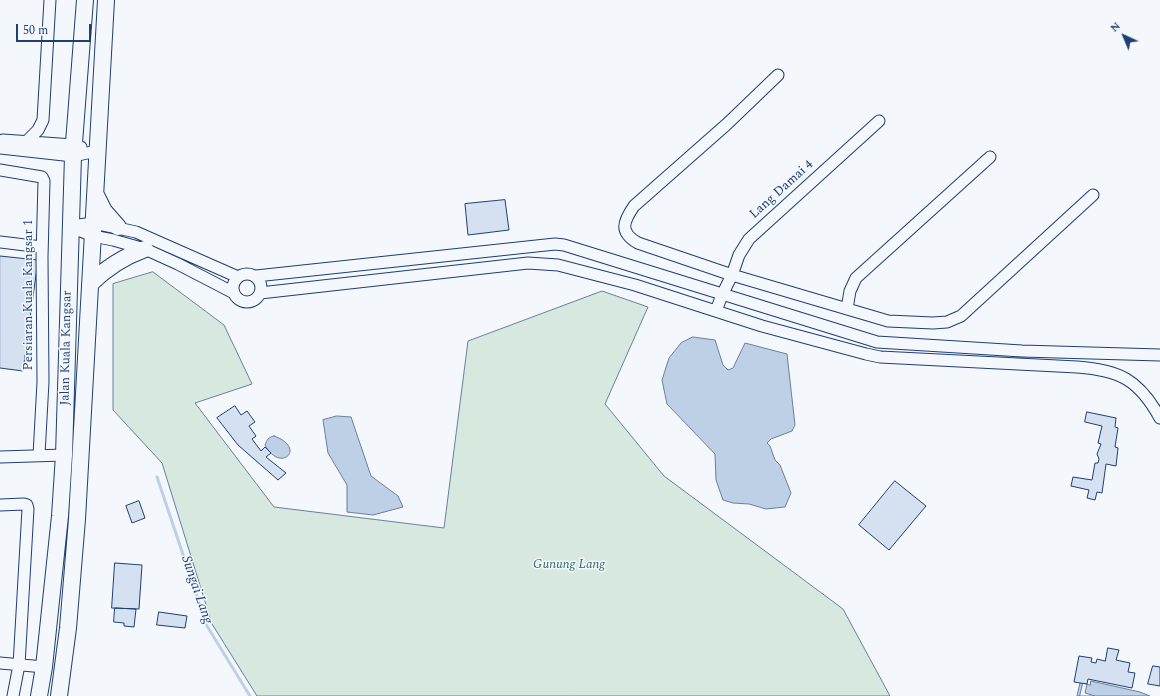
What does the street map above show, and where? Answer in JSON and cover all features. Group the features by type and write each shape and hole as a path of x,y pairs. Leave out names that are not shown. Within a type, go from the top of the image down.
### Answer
{"highway":[{"name":"Jalan Kuala Kangsar","path":"39,696 44,667 60,516 64,455 73,151 85,0"},
{"name":"Jalan Kuala Kangsar","path":"59,696 68,628 77,519 106,0"},
{"path":"95,194 104,211 118,228"},
{"path":"90,284 102,272 116,262 128,255 144,249"}],"street":[{"path":"26,142 38,130 43,120 50,0"},
{"path":"778,74 727,124 634,206 625,219 625,231 630,239 732,275 888,321 898,323 947,322 960,316 1093,195"},
{"name":"Lang Damai 4","path":"716,311 739,255 749,239 879,121"},
{"path":"0,141 26,142 73,151"},
{"path":"0,148 97,151"},
{"path":"847,309 850,290 856,278 990,157"},
{"name":"Persiaran Kuala Kangsar 1","path":"0,170 42,177 44,179 42,247 43,382 39,455"},
{"path":"70,226 93,229 118,228 136,232 238,277"},
{"path":"93,229 113,240 144,249 178,264 234,293 240,300 248,302 255,299 260,293 261,284 256,276"},
{"path":"0,242 42,247"},
{"path":"234,293 233,285 238,277 249,273 256,276 555,244 564,245 877,342 1022,351 1160,355"},
{"path":"260,293 528,262 566,267 635,285 762,326 866,354 1069,366 1105,370 1123,376 1129,380 1148,399 1160,418"},
{"path":"0,457 64,455"},
{"path":"0,505 24,504 27,505 28,509 18,665 13,696"},
{"path":"0,663 44,667"}],"green space":[{"name":"Gunung Lang","path":"153,272 224,325 252,384 195,403 274,507 444,528 468,341 602,291 648,307 605,404 664,476 843,609 890,696 257,696 212,624 162,463 113,410 113,284"}],"water":[{"path":"693,337 715,340 723,365 728,370 733,368 745,343 787,354 795,425 792,431 771,439 767,443 770,446 775,460 780,465 791,493 785,507 766,509 749,504 733,503 723,500 716,480 715,454 667,404 662,380 669,358 681,343"},
{"path":"337,416 351,417 371,476 398,496 403,507 373,515 347,512 347,485 328,453 323,420"},
{"path":"274,436 284,441 289,447 290,452 288,456 278,458 271,453 265,445 270,437"},
{"path":"1091,681 1140,692 1150,696 1077,696 1080,683 1090,685"}],"pier":[{"path":"1083,683 1087,684 1085,693 1095,696 1080,696"}],"building":[{"path":"505,200 509,230 468,235 465,204"},
{"path":"0,256 38,260 23,371 0,368"},
{"path":"235,406 241,415 247,411 255,422 249,426 256,436 252,439 261,451 265,447 271,453 266,457 286,473 278,480 238,445 217,418"},
{"path":"1087,412 1116,418 1115,427 1118,428 1115,447 1118,448 1116,466 1106,464 1102,493 1097,492 1095,500 1087,498 1089,490 1071,486 1073,477 1092,480 1095,463 1098,463 1099,459 1097,454 1101,444 1098,443 1102,426 1085,422"},
{"path":"895,481 926,506 889,550 859,525"},
{"path":"139,501 145,518 132,523 126,506"},
{"path":"115,563 142,565 139,609 112,608"},
{"path":"115,608 136,609 134,627 124,626 124,623 114,622"},
{"path":"159,612 187,616 185,628 157,625"},
{"path":"1108,648 1119,650 1116,660 1130,663 1128,672 1135,673 1132,688 1088,679 1087,684 1074,682 1079,656 1092,658 1091,662 1096,663 1097,659 1105,661"},
{"path":"1153,666 1160,667 1160,686 1148,684"}],"waterway":[{"name":"Sungai Lang","path":"157,477 207,626 250,696"}]}
